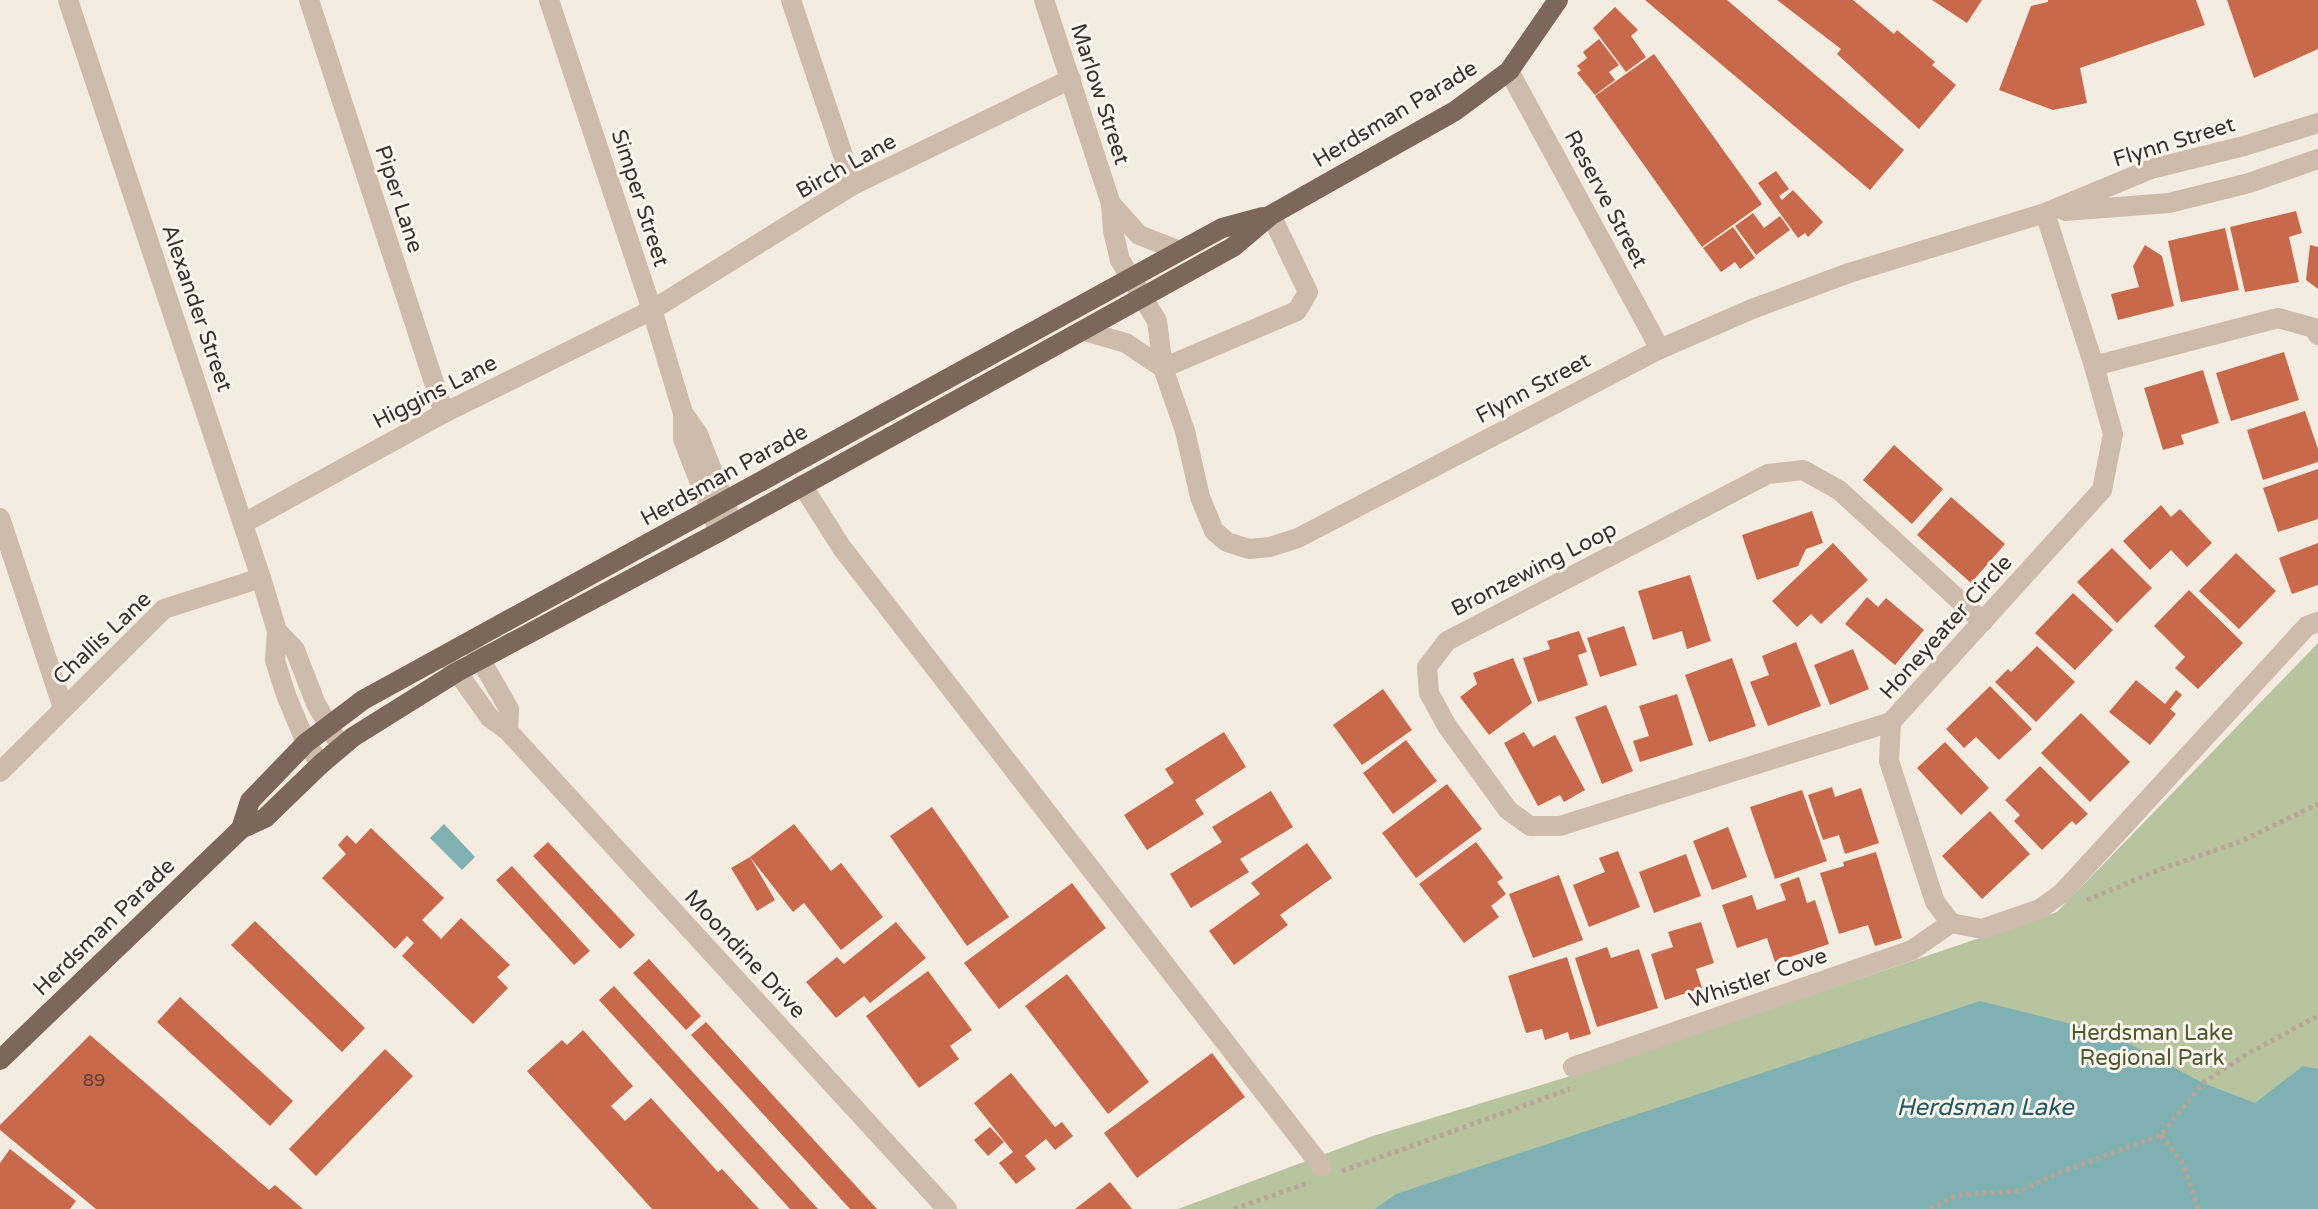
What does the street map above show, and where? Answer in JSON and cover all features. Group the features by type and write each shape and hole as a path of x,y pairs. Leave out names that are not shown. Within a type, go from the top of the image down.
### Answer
{"main road":[{"name":"Herdsman Parade","path":"241,829 250,801 306,743 363,700 452,664 726,528 1233,247 1271,215 1455,111 1509,71 1558,0"},
{"name":"Herdsman Parade","path":"476,651 717,505 1180,251 1222,228 1271,215"},
{"name":"Herdsman Parade","path":"0,1060 241,829 265,818 341,747 452,664"}],"street":[{"name":"Alexander Street","path":"68,0 244,523 277,631 275,660 286,695 306,743 321,764"},
{"name":"Piper Lane","path":"309,0 444,413"},
{"name":"Simper Street","path":"549,0 652,310 683,413 683,439 726,528"},
{"path":"791,0 853,185"},
{"name":"Marlow Street","path":"1044,0 1111,204 1120,260 1133,277"},
{"name":"Reserve Street","path":"1509,71 1660,349"},
{"name":"Birch Lane","path":"652,310 853,185 1071,79"},
{"name":"Flynn Street","path":"1133,277 1157,321 1163,368 1185,431 1200,497 1214,531 1227,542 1249,549 1270,547 1298,538 1660,349 1752,309 1849,273 2045,213 2151,169 2244,146 2318,123"},
{"name":"Flynn Street","path":"2045,213 2169,203 2249,183 2318,159"},
{"name":"Marlow Street","path":"1111,204 1139,235 1180,251"},
{"name":"Honeyeater Circle","path":"1951,923 1935,902 1889,761 1891,722 2102,490 2113,434 2045,213"},
{"path":"1084,331 1126,343 1163,368 1297,311 1308,292 1271,215"},
{"name":"Higgins Lane","path":"244,523 444,413 652,310"},
{"path":"2094,366 2278,318 2314,328 2318,335"},
{"name":"Bronzewing Loop","path":"1891,722 1560,826 1530,826 1508,810 1447,726 1429,693 1427,667 1447,641 1461,633 1768,474 1803,470 1839,490 1983,622"},
{"path":"802,485 842,548 1322,1167"},
{"path":"0,518 63,708"},
{"name":"Challis Lane","path":"0,772 164,609 261,578"},
{"path":"1951,923 1982,929 2040,909 2062,893 2307,626 2318,622"},
{"name":"Alexander Street","path":"277,631 295,650 316,704 341,747"},
{"path":"476,651 509,709 508,731"},
{"name":"Moondine Drive","path":"452,664 490,718 508,731 947,1209"},
{"name":"Whistler Cove","path":"1573,1067 1912,950 1951,923"}],"path":[{"path":"1930,1209 1957,1195 2020,1191 2058,1173 2161,1135 2203,1083 2247,1054 2318,1016"},
{"path":"2161,1135 2183,1164 2198,1209"}],"green space":[{"name":"Herdsman Lake Regional Park","path":"2318,643 2318,1209 1178,1209 1373,1136 1564,1078 2057,912"}],"water":[{"path":"444,824 475,857 462,870 430,838"},
{"name":"Herdsman Lake","path":"1980,1001 2111,1034 2203,1083 2255,1103 2303,1066 2318,1069 2318,1209 1375,1209 1396,1194"}],"building":[{"path":"1645,0 1727,0 1904,150 1870,190"},
{"path":"1777,0 1853,0 1894,34 1897,30 1935,62 1932,65 1956,85 1919,129 1837,54 1841,49"},
{"path":"1932,0 1982,0 1967,23"},
{"path":"2048,0 2196,0 2205,25 2080,68 2087,103 2053,110 1999,90 2031,6"},
{"path":"2227,0 2318,0 2318,49 2254,78"},
{"path":"1615,7 1638,30 1631,36 1646,57 1626,72 1593,28"},
{"path":"1599,39 1619,65 1609,72 1615,80 1595,95 1577,73 1581,70 1577,66 1587,58 1583,52"},
{"path":"1654,54 1762,204 1702,247 1595,96"},
{"path":"1776,171 1789,189 1779,196 1782,200 1793,190 1823,222 1808,237 1805,233 1798,238 1758,183"},
{"path":"2296,211 2302,233 2289,237 2299,282 2245,292 2230,227"},
{"path":"1753,213 1764,228 1780,216 1790,230 1756,255 1735,226"},
{"path":"1733,227 1755,258 1740,269 1735,262 1721,272 1703,248"},
{"path":"2225,228 2239,290 2181,302 2168,241"},
{"path":"2145,245 2162,256 2174,306 2118,320 2111,294 2139,287 2133,266"},
{"path":"2310,245 2318,247 2318,289 2306,280"},
{"path":"2284,352 2299,400 2231,421 2216,373"},
{"path":"2203,370 2219,423 2181,435 2184,444 2163,450 2144,388"},
{"path":"2305,411 2318,449 2318,462 2263,480 2247,430"},
{"path":"1894,445 1943,489 1912,524 1863,480"},
{"path":"2318,469 2318,519 2278,532 2263,488"},
{"path":"1951,497 2005,544 1971,583 1917,535"},
{"path":"2161,505 2171,517 2180,509 2212,543 2187,567 2171,550 2150,570 2123,541"},
{"path":"1812,511 1823,543 1806,549 1798,566 1757,580 1742,535"},
{"path":"1833,543 1868,580 1821,624 1811,614 1797,627 1772,601"},
{"path":"2318,543 2318,585 2292,594 2279,558"},
{"path":"2112,548 2152,588 2117,623 2077,582"},
{"path":"2236,553 2276,591 2239,629 2199,591"},
{"path":"1690,575 1711,641 1687,649 1682,631 1653,640 1638,591"},
{"path":"2189,590 2243,643 2198,689 2175,668 2185,657 2154,626"},
{"path":"2073,593 2113,630 2075,670 2035,633"},
{"path":"1867,597 1878,607 1886,598 1924,630 1895,665 1845,624"},
{"path":"1624,626 1637,665 1600,677 1587,638"},
{"path":"1579,631 1587,652 1578,655 1588,685 1538,702 1523,658 1550,649 1547,641"},
{"path":"1796,642 1821,706 1768,726 1750,682 1769,675 1762,656"},
{"path":"2037,646 2075,682 2036,722 1995,682 2008,669 2011,672"},
{"path":"1853,649 1869,689 1830,705 1814,665"},
{"path":"1513,658 1532,703 1489,735 1460,697 1477,684 1473,673"},
{"path":"1732,658 1756,726 1709,742 1685,675"},
{"path":"2136,680 2165,704 2176,690 2182,695 2170,709 2176,714 2150,745 2109,712"},
{"path":"1990,686 2032,729 1999,760 1976,737 1964,748 1946,729"},
{"path":"1383,689 1412,730 1362,765 1333,725"},
{"path":"1677,694 1693,745 1640,762 1633,741 1649,736 1639,706"},
{"path":"1606,705 1633,771 1602,784 1575,717"},
{"path":"2081,713 2130,762 2090,802 2041,753"},
{"path":"1224,732 1246,767 1195,800 1204,814 1147,850 1124,815 1174,783 1165,769"},
{"path":"1524,732 1533,747 1555,735 1585,790 1564,802 1560,795 1538,806 1504,743"},
{"path":"1406,740 1437,781 1393,814 1363,773"},
{"path":"1945,742 1989,788 1961,815 1917,768"},
{"path":"2040,766 2088,814 2076,825 2072,821 2042,850 2014,821 2020,815 2005,800"},
{"path":"1447,784 1482,829 1416,878 1382,833"},
{"path":"1832,787 1835,797 1861,788 1879,843 1845,854 1839,835 1823,840 1808,795"},
{"path":"1802,790 1827,861 1775,879 1750,807"},
{"path":"1271,791 1293,827 1240,859 1249,872 1191,908 1170,874 1222,842 1212,827"},
{"path":"932,807 1009,917 967,946 890,836"},
{"path":"1990,811 2030,854 1982,899 1942,856"},
{"path":"794,824 831,871 841,863 883,917 841,950 804,903 793,912 750,857"},
{"path":"1728,827 1747,877 1712,890 1693,841"},
{"path":"371,828 444,898 422,920 441,939 461,918 510,965 497,977 508,988 473,1024 402,956 414,943 407,936 395,949 322,878 346,854 338,845 347,835 356,844"},
{"path":"548,842 635,935 620,949 533,856"},
{"path":"1476,842 1503,878 1497,882 1506,894 1491,906 1499,917 1464,943 1419,884"},
{"path":"1307,843 1332,878 1280,915 1288,925 1234,965 1209,931 1260,894 1251,883"},
{"path":"1618,851 1640,907 1589,927 1573,885 1605,872 1599,858"},
{"path":"1876,852 1902,938 1875,946 1868,925 1839,934 1820,873"},
{"path":"1686,854 1701,896 1654,913 1639,872"},
{"path":"750,857 775,900 757,911 731,868"},
{"path":"512,866 590,951 574,965 496,880"},
{"path":"1559,875 1583,940 1533,958 1509,894"},
{"path":"1799,877 1807,903 1815,900 1829,944 1775,962 1767,938 1737,948 1722,905 1752,895 1757,910 1786,900 1780,884"},
{"path":"1072,883 1106,928 999,1009 964,963"},
{"path":"255,921 365,1028 342,1052 231,945"},
{"path":"896,922 926,958 870,1003 864,996 836,1018 806,982 837,957 844,964"},
{"path":"1701,922 1714,963 1696,969 1702,988 1665,1000 1651,954 1673,947 1668,932"},
{"path":"1607,947 1611,958 1639,949 1658,1008 1597,1027 1575,958"},
{"path":"1567,957 1591,1034 1570,1040 1568,1032 1545,1040 1542,1029 1526,1033 1508,976"},
{"path":"649,959 701,1016 686,1030 633,973"},
{"path":"928,971 972,1030 950,1046 959,1059 919,1088 866,1016"},
{"path":"1067,974 1149,1082 1108,1114 1025,1006"},
{"path":"614,986 818,1209 790,1209 599,1000"},
{"path":"180,997 293,1101 270,1126 157,1022"},
{"path":"706,1022 877,1209 850,1209 691,1035"},
{"path":"583,1030 633,1086 611,1106 625,1121 651,1098 718,1172 722,1169 759,1209 652,1209 527,1071 562,1040 567,1045"},
{"path":"90,1035 269,1190 275,1185 303,1209 96,1209 0,1130 0,1125"},
{"path":"385,1049 413,1076 316,1176 289,1149"},
{"path":"1212,1053 1245,1097 1137,1178 1104,1133"},
{"path":"1011,1073 1055,1127 1062,1122 1073,1136 1055,1150 1046,1139 1025,1156 1036,1169 1016,1184 999,1163 1013,1152 974,1103"},
{"path":"990,1127 1004,1142 988,1156 974,1140"},
{"path":"10,1149 76,1201 70,1209 0,1209 0,1163"},
{"path":"1110,1182 1132,1209 1075,1209"}]}
